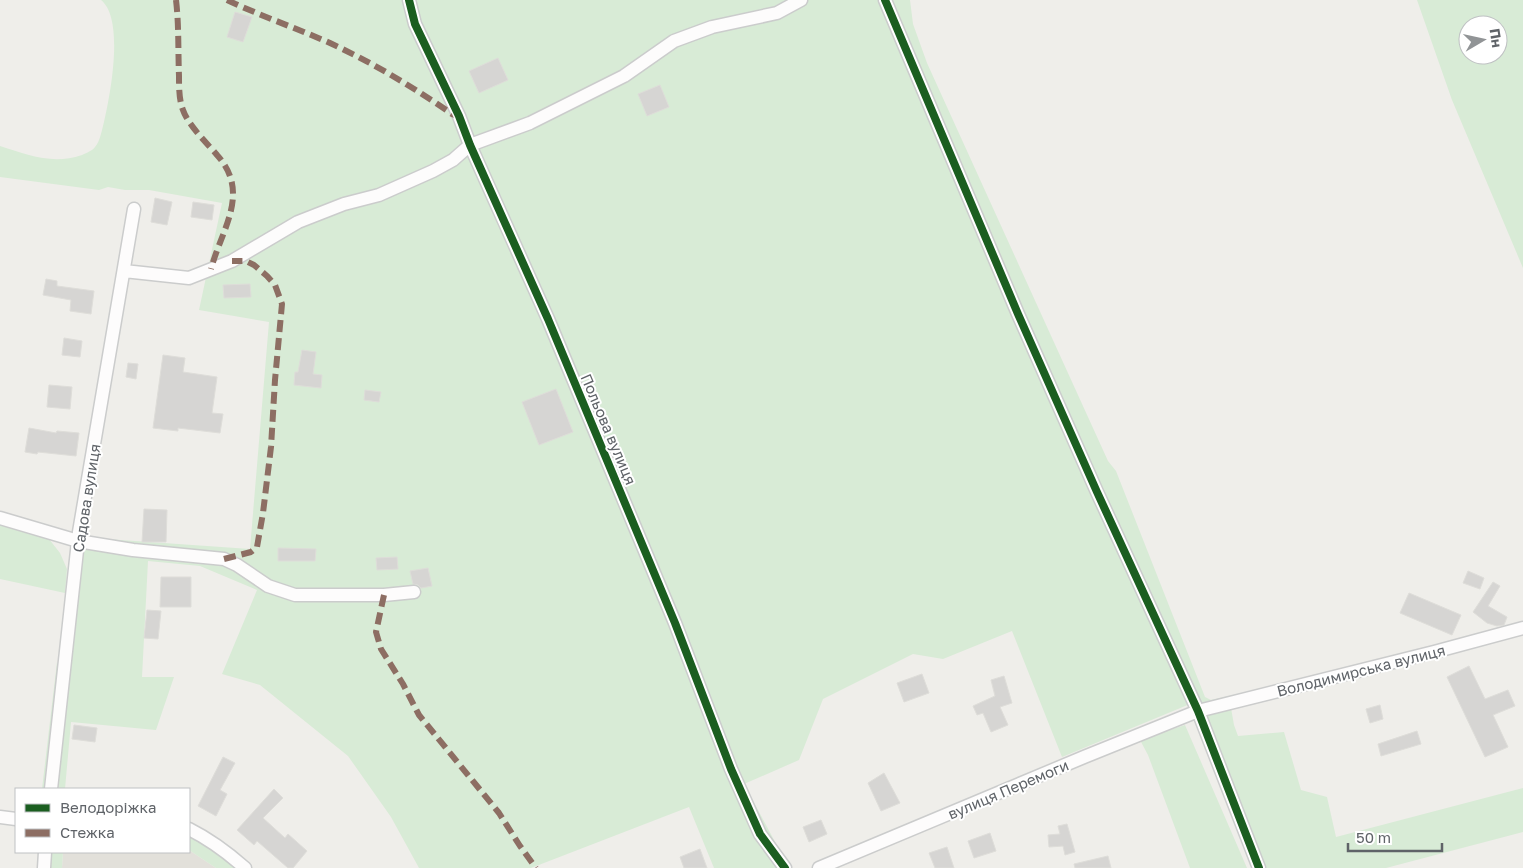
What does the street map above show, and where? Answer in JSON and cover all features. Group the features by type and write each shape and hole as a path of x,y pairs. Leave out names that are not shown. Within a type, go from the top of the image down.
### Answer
{"street":[{"name":"Польова вулиця","path":"408,0 415,24 459,116 470,146 548,319 671,614 735,777 760,834 785,868"},
{"path":"124,271 189,278 232,261 298,222 344,204 379,195 453,160 470,146 530,123 615,80 674,41 712,27 777,13 801,0"},
{"path":"885,0 1096,492 1198,711 1259,868"},
{"name":"Садова вулиця","path":"51,788 78,541 134,210"},
{"path":"0,518 78,541 133,550 224,559 237,565 268,586 295,595 384,595 414,592"},
{"name":"Володимирська вулиця","path":"1198,711 1523,628"},
{"name":"вулиця Перемоги","path":"819,868 1198,711"},
{"path":"0,817 15,818"},
{"path":"190,829 245,868"},
{"path":"44,868 45,853"}],"shaded area":[{"path":"190,851 216,868 62,868 63,853 190,853"}],"green space":[{"path":"101,0 910,0 913,24 927,63 1108,461 1116,471 1205,697 1211,700 1383,661 1523,634 1231,708 1238,736 1284,732 1301,790 1327,797 1336,837 1523,788 1523,832 1386,868 1261,868 1190,704 1062,757 1012,631 943,659 913,654 823,699 799,760 744,784 789,868 714,868 689,807 531,868 419,868 391,817 348,756 260,685 222,674 257,590 200,566 148,561 142,677 174,677 156,730 71,722 65,788 59,788 55,783 79,562 92,538 250,549 269,322 199,310 222,203 149,190 125,190 108,187 99,190 0,177 0,146 41,158 61,159 82,155 97,145 107,110 114,58 112,23 108,10"},
{"path":"1417,0 1523,0 1523,268 1452,100"},
{"path":"0,522 21,526 49,539 60,553 67,569 65,593 0,579"},
{"path":"57,662 58,670 47,788 42,788"},
{"path":"1185,725 1247,868 1190,868 1148,755 1140,740"},
{"path":"190,836 220,854 236,868 216,868 190,851"},
{"path":"51,853 63,853 62,868 50,868"}],"building":[{"path":"235,12 252,17 243,42 227,37"},
{"path":"498,58 508,80 479,93 469,71"},
{"path":"660,85 669,107 647,116 638,94"},
{"path":"155,198 172,202 167,225 151,222"},
{"path":"193,202 214,205 212,220 191,217"},
{"path":"46,279 57,281 57,286 94,291 91,314 70,311 71,300 43,295"},
{"path":"250,284 251,297 224,298 223,285"},
{"path":"64,338 82,341 80,357 62,355"},
{"path":"302,350 316,352 313,374 322,375 321,388 294,385 295,372 298,372"},
{"path":"163,355 185,358 183,372 217,377 212,413 223,414 220,433 178,428 178,431 153,428"},
{"path":"128,363 138,364 136,379 126,377"},
{"path":"49,385 72,387 70,409 47,407"},
{"path":"556,389 573,432 539,445 522,402"},
{"path":"365,390 381,392 379,402 364,400"},
{"path":"29,428 56,433 57,431 79,433 76,456 25,452"},
{"path":"144,509 167,510 166,542 142,542"},
{"path":"278,548 316,549 315,561 278,561"},
{"path":"397,557 398,569 377,570 376,558"},
{"path":"428,568 432,586 421,588 413,584 410,571"},
{"path":"1468,571 1484,578 1480,589 1463,583"},
{"path":"161,577 191,577 191,607 160,607"},
{"path":"1493,582 1500,586 1488,606 1507,617 1504,625 1497,626 1487,623 1473,612"},
{"path":"1409,593 1461,615 1452,635 1400,613"},
{"path":"147,610 161,611 158,639 144,638"},
{"path":"1469,666 1485,699 1508,690 1515,706 1493,715 1508,747 1485,757 1447,677"},
{"path":"922,674 929,693 904,702 897,683"},
{"path":"1004,676 1012,703 1000,707 1008,725 991,732 983,713 977,715 973,706 995,696 991,680"},
{"path":"1380,705 1383,719 1370,723 1366,709"},
{"path":"74,725 97,728 95,742 72,739"},
{"path":"1417,731 1421,744 1381,756 1378,744"},
{"path":"223,757 235,763 220,790 227,794 216,816 198,806"},
{"path":"884,773 900,803 881,811 868,783"},
{"path":"274,789 283,798 263,818 285,838 288,834 307,851 293,868 288,868 257,841 254,845 237,830"},
{"path":"821,820 827,834 809,842 803,827"},
{"path":"1067,824 1075,852 1065,855 1063,846 1049,847 1048,835 1060,834 1058,826"},
{"path":"990,833 996,851 974,858 968,841"},
{"path":"947,847 954,868 935,868 929,853"},
{"path":"700,849 707,868 684,868 680,857"},
{"path":"1108,856 1111,868 1075,868 1074,864"}],"marked path":[{"path":"176,0 179,89 185,116 227,169 232,183 231,211 211,269"},
{"path":"227,0 346,51 423,94 452,114 459,116"},
{"path":"224,559 251,552 257,547 271,447 282,304 275,285 267,276 246,261 232,261"},
{"path":"384,595 376,632 381,649 403,684 419,715 499,813 536,868"}],"cycle path":[{"path":"409,0 415,24 459,116 470,145 548,319 675,623 731,769 760,834 785,868"},
{"path":"885,0 1018,314 1097,492 1198,711 1259,868"}]}
